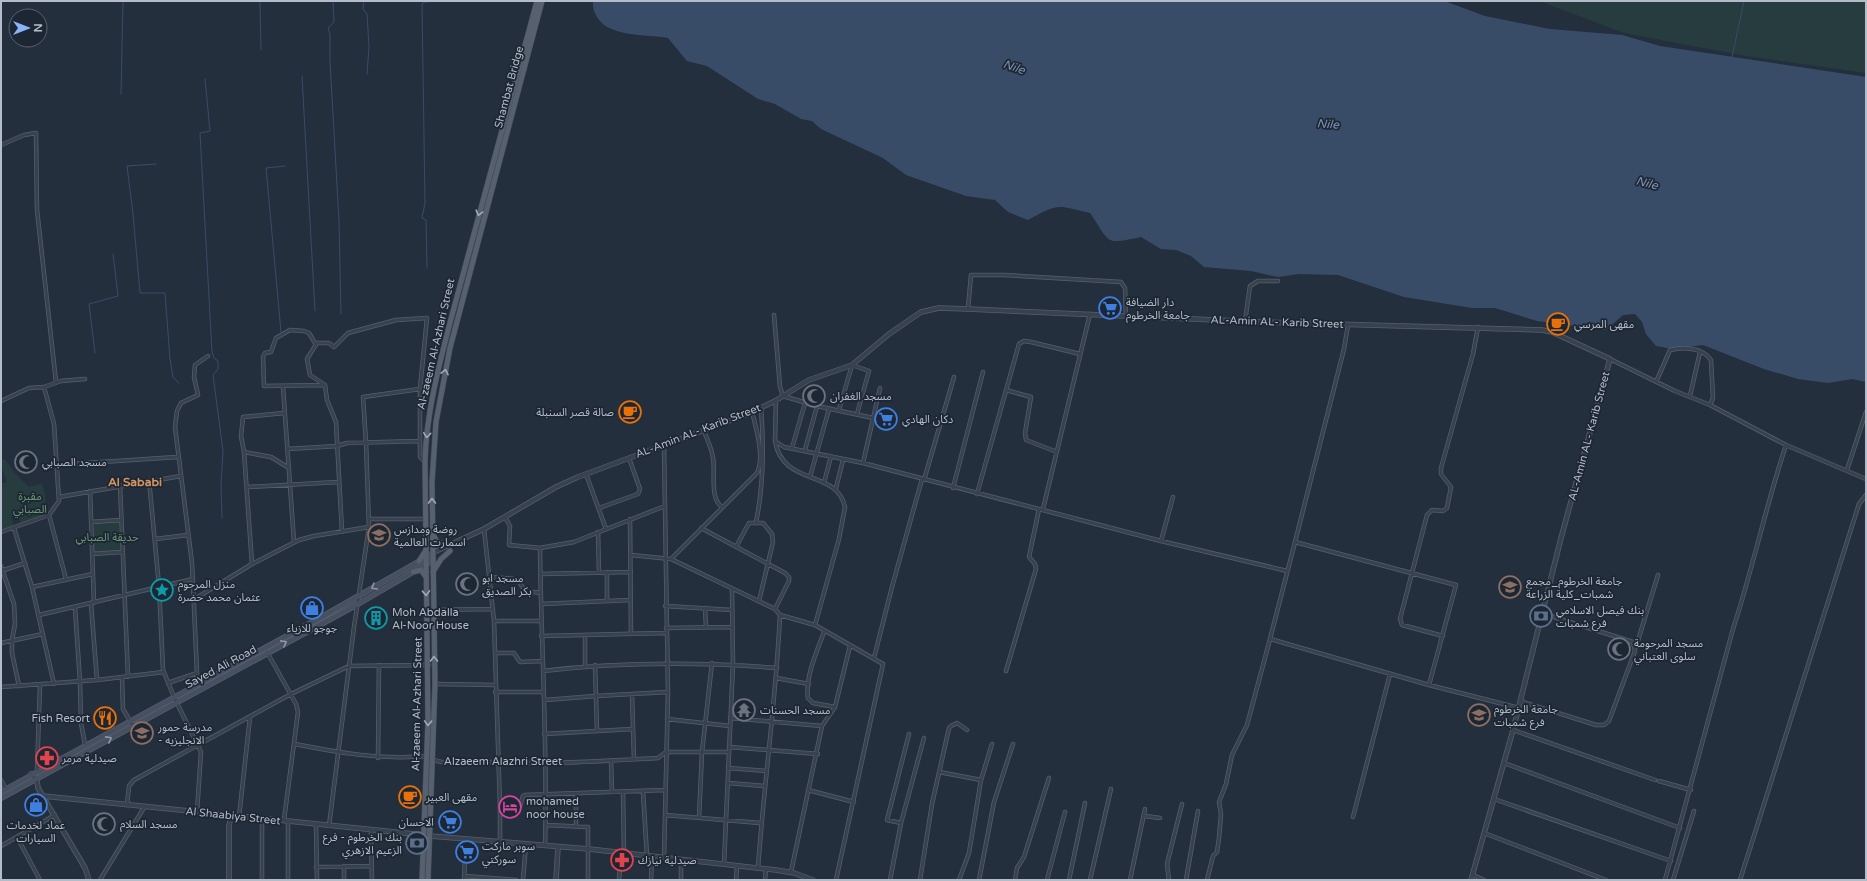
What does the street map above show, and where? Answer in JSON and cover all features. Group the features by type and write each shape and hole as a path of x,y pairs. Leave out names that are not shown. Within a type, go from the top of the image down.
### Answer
{"main road":[{"name":"Shambat Bridge","path":"492,176 537,1"},
{"name":"Shambat Bridge","path":"492,176 542,1"},
{"name":"Al-zaeem Al-Azhari Street","path":"428,880 427,756 429,665 426,579 425,462 429,421 440,360 492,176"},
{"name":"Al-zaeem Al-Azhari Street","path":"422,880 427,836 435,684 432,573 432,458 441,389 492,176"},
{"path":"432,526 437,542 448,545"},
{"path":"419,561 426,547"},
{"path":"432,573 441,559 450,552"},
{"name":"Sayed Ali Road","path":"175,699 199,683 359,596 426,556 432,554"},
{"name":"Sayed Ali Road","path":"1,798 33,776 175,699 358,604 432,561"},
{"path":"413,572 421,570 424,572 426,579"},
{"name":"Sayed Ali Road","path":"33,776 37,771 85,745 131,723"},
{"name":"Sayed Ali Road","path":"1,792 28,780"}],"street":[{"path":"1,145 24,135 36,133 38,218 56,382"},
{"path":"968,309 971,275 1005,275 1121,282 1125,288 1126,316"},
{"path":"1245,321 1250,286 1258,281 1278,281"},
{"name":"AL-Amin AL- Karib Street","path":"432,554 484,529 556,487 586,474 752,412 776,400 809,380 852,365 889,334 921,312 939,308 1348,325 1478,327 1548,331 1610,358 1541,613 1504,764 1471,880"},
{"path":"1043,509 1090,314"},
{"path":"774,315 780,387 783,396 829,409 873,418"},
{"path":"325,385 283,387 264,386 263,357 265,353 270,352 276,338 285,332 300,329 309,333 313,342 329,343 334,346 348,333 396,320 425,317 428,320 420,389 420,457 425,462"},
{"path":"1207,880 1212,856 1217,852 1221,814 1219,802 1226,784 1232,755 1247,724 1270,639 1344,349 1348,325"},
{"path":"1443,636 1400,623 1411,572 1429,511 1446,510 1447,508 1451,487 1441,474 1441,468 1473,354 1478,327"},
{"path":"977,494 1018,348 1021,342 1031,342 1080,354"},
{"path":"317,343 307,359 310,375 325,385 327,400 336,422 338,482 342,532"},
{"path":"1656,382 1670,350 1690,348 1700,352 1711,360 1713,398 1710,405"},
{"path":"1690,396 1700,352"},
{"path":"199,683 197,673 193,579 175,427 177,411 183,401 197,396 194,369 198,362 208,356"},
{"path":"1610,358 1656,382 1710,405 1786,445 1866,478"},
{"path":"839,410 852,365 869,371 857,414"},
{"path":"953,488 983,372"},
{"path":"874,658 892,587 954,377"},
{"path":"1,401 30,388 44,387 56,382 85,379"},
{"path":"1,532 49,515 57,505 59,497 54,424 44,387"},
{"path":"283,387 294,542"},
{"path":"863,463 880,388"},
{"path":"329,826 349,666 370,519 363,397 420,389"},
{"path":"1006,390 1031,397 1025,433 1026,440 1057,452"},
{"path":"776,400 775,441 777,449 791,468 836,488 845,507 840,539 815,625"},
{"path":"792,448 805,403"},
{"path":"805,450 817,406"},
{"path":"756,522 761,496 763,469 761,407"},
{"path":"810,477 829,409"},
{"path":"671,559 758,470 758,440 752,412"},
{"path":"1847,470 1866,412"},
{"path":"252,564 248,528 248,487 241,436 243,417 284,413"},
{"path":"704,431 713,457 715,497 718,505 722,507"},
{"path":"288,449 338,446 347,443 420,441"},
{"path":"775,441 784,447 817,452 843,460 863,463 953,488 1043,509 1161,541 1288,571"},
{"path":"1666,880 1733,629 1744,597 1776,476 1786,445"},
{"path":"664,446 668,692 664,858"},
{"path":"244,452 271,457 289,468"},
{"path":"824,483 831,456"},
{"path":"56,466 178,457"},
{"path":"598,508 638,494 640,489 629,458"},
{"path":"836,488 843,460"},
{"path":"586,474 606,529"},
{"path":"59,497 149,480 181,476"},
{"path":"149,480 159,586 164,672 175,699 201,752 197,812"},
{"path":"248,487 338,482"},
{"path":"120,485 128,677"},
{"path":"90,491 93,574 92,604 97,680"},
{"path":"1740,880 1833,581 1859,504 1866,495"},
{"path":"1161,541 1173,497"},
{"path":"505,517 510,526 509,545 540,548 574,542 665,506"},
{"path":"1006,671 1036,569 1035,564 1029,557 1039,509"},
{"path":"49,515 66,580"},
{"path":"370,519 426,519"},
{"path":"630,519 631,633"},
{"path":"91,522 121,520"},
{"path":"736,547 746,524 756,522 763,523 772,534 774,542 759,601"},
{"path":"194,600 252,564 294,542 310,536 369,527"},
{"path":"14,528 32,587 54,684"},
{"path":"701,528 785,573 789,577 789,581 775,609"},
{"path":"484,529 494,621 500,842"},
{"path":"598,532 599,572"},
{"path":"155,539 188,535"},
{"path":"1295,542 1456,585 1429,685"},
{"path":"450,552 456,543"},
{"path":"540,548 541,636 545,700 544,734 546,794 544,846"},
{"path":"92,554 122,552"},
{"name":"Sayed Ali Road","path":"432,561 450,552"},
{"path":"631,555 666,557 671,559 732,590 775,609 780,615 815,625 824,632 883,664 836,880"},
{"path":"2,571 25,563"},
{"path":"1,566 14,604 15,624 12,640 14,662 19,686"},
{"path":"607,572 607,601"},
{"path":"540,574 631,572"},
{"path":"32,587 93,574"},
{"path":"1520,701 1596,725 1604,725 1609,721 1635,651 1658,575"},
{"path":"489,577 515,579 518,580 525,591 541,593"},
{"path":"39,615 75,608 159,586 193,579"},
{"path":"724,864 733,664 732,590"},
{"path":"541,604 631,600"},
{"path":"666,606 732,610"},
{"path":"75,608 81,723 85,745"},
{"path":"705,608 706,626"},
{"path":"433,610 493,609"},
{"path":"1541,613 1633,642 1635,651"},
{"path":"758,868 760,823 777,668 780,615"},
{"path":"494,621 541,621"},
{"path":"666,628 706,626 732,627"},
{"path":"824,632 815,657 808,696 810,702 835,707"},
{"path":"541,636 666,633"},
{"path":"1,642 43,634"},
{"path":"584,635 585,666"},
{"path":"1270,639 1429,685 1518,708"},
{"path":"791,872 808,790 818,754 822,726 835,707 850,646"},
{"path":"267,652 291,694 298,712 286,821 288,880"},
{"path":"494,653 514,653 520,662 542,661"},
{"path":"543,671 594,665 667,663 712,663 777,668"},
{"path":"699,818 702,752 712,663"},
{"path":"378,758 379,665"},
{"path":"127,805 131,782 291,694 349,666 429,665"},
{"path":"594,665 598,730"},
{"path":"1,687 80,682 164,672"},
{"path":"168,683 197,673"},
{"path":"1353,817 1390,674"},
{"path":"122,677 123,706 131,723"},
{"path":"776,678 809,684"},
{"path":"435,684 495,684"},
{"path":"37,771 40,685"},
{"path":"495,692 544,692"},
{"path":"545,700 668,692"},
{"path":"632,694 634,759"},
{"path":"239,817 250,717"},
{"path":"730,718 822,726"},
{"path":"667,719 730,726"},
{"path":"920,880 932,804 951,726 954,723 960,724 967,730"},
{"path":"544,734 633,729"},
{"path":"1513,730 1655,780"},
{"path":"901,823 887,820 909,734"},
{"path":"890,880 901,823 924,738"},
{"path":"295,744 378,758 400,759 427,756"},
{"path":"959,880 969,853 982,780 992,744"},
{"path":"979,880 994,802 1013,744"},
{"path":"729,747 818,754"},
{"name":"Alzaeem Alazhri Street","path":"427,756 432,760 499,763 658,758 666,752 729,752"},
{"path":"611,760 612,792"},
{"path":"1504,764 1680,828"},
{"path":"728,768 766,771"},
{"path":"939,772 982,780"},
{"path":"33,776 38,788 85,868 89,880"},
{"path":"1015,880 1017,868 1024,857 1049,778"},
{"path":"1,780 6,789"},
{"path":"28,780 38,788"},
{"path":"1659,781 1691,790"},
{"path":"728,783 764,786"},
{"path":"1090,880 1111,789"},
{"path":"500,807 520,806 523,796 665,790"},
{"path":"808,790 854,802"},
{"path":"619,880 622,853 623,792"},
{"path":"643,792 647,856"},
{"path":"576,794 576,828"},
{"name":"Al Shaabiya Street","path":"43,796 427,836 589,849 652,857 766,868 791,872 799,878 813,880"},
{"path":"1494,799 1671,861"},
{"path":"1069,880 1085,803"},
{"path":"1169,880 1167,864 1182,804"},
{"path":"100,880 145,806"},
{"path":"1130,880 1145,816 1145,809"},
{"path":"1186,880 1198,810"},
{"path":"1672,880 1694,811"},
{"path":"1047,880 1065,812"},
{"path":"1,846 55,815"},
{"path":"665,815 760,823"},
{"path":"229,880 229,826 231,816"},
{"path":"1145,816 1160,818"},
{"path":"262,819 262,880"},
{"path":"316,824 316,880"},
{"path":"545,825 576,828 588,827 588,880"},
{"path":"371,830 372,880"},
{"path":"1484,833 1606,880"},
{"path":"17,837 40,880"},
{"path":"466,839 464,878 516,880"},
{"path":"523,880 526,844"},
{"path":"556,880 558,847"},
{"path":"651,880 652,857"},
{"path":"681,860 681,880"},
{"path":"344,866 344,880"},
{"path":"316,867 372,866"},
{"path":"736,880 737,866"},
{"path":"766,868 766,880"},
{"path":"1473,875 1484,880"}],"green space":[{"path":"1539,1 1866,1 1866,73 1740,55 1624,33"},
{"name":"مقبرة الصبابي","path":"5,459 13,471 29,487 42,483 45,493 45,516 21,523 18,514 11,517 14,526 1,531 1,484 7,482 1,466 1,461"},
{"name":"حديقة الصبابي","path":"119,521 120,551 94,553 94,522"}],"water":[{"name":"Nile","path":"593,1 1431,1 1447,2 1485,16 1550,29 1622,35 1660,46 1866,77 1866,382 1852,379 1828,383 1798,379 1764,369 1703,345 1673,349 1656,346 1646,334 1642,322 1635,314 1623,315 1606,330 1537,321 1495,308 1472,308 1404,297 1338,275 1299,274 1278,277 1251,271 1204,267 1191,256 1176,250 1161,249 1141,237 1120,241 1109,239 1105,236 1090,213 1070,208 1052,208 1028,220 1008,212 995,200 966,196 906,175 883,158 821,129 812,121 801,119 775,104 758,99 707,66 687,61 668,38 638,35 617,31 607,27 600,21 595,13 593,9"}],"waterway":[{"path":"121,94 123,1"},
{"path":"260,1 261,50"},
{"path":"295,1 310,1"},
{"path":"333,1 334,22 328,28 330,34 330,61 339,221 341,314"},
{"path":"364,1 363,9 367,14 369,47 367,74"},
{"path":"427,268 426,220 422,218 425,203 422,4 425,2 443,1"},
{"path":"1732,57 1744,1"},
{"path":"302,76 315,311"},
{"path":"205,79 210,131 200,133 212,352 214,358 218,361 218,369 213,375 223,451 221,485 222,518"},
{"path":"156,164 127,166 140,293 165,293 170,359 173,377 179,383"},
{"path":"281,332 266,168 285,166"},
{"path":"95,353 89,304 118,296 113,254"}],"place":[{"name":"دار الضيافة جامعة الخرطوم","path":"1110,308"},
{"name":"مقهى المرسي","path":"1558,324"},
{"name":"مسجد الغفران","path":"814,396"},
{"name":"صالة قصر السنبلة","path":"630,412"},
{"name":"دكان الهادي","path":"886,419"},
{"name":"مسجد الصبابي","path":"26,462"},
{"name":"روضة ومدازس اسمارت العالمية","path":"379,535"},
{"name":"مسجد ابو بكر الصديق","path":"467,584"},
{"name":"جامعة الخرطوم_مجمع شمبات_كلية الزراعة","path":"1510,587"},
{"name":"منزل المرحوم عثمان محمد حضرة","path":"162,590"},
{"name":"جوجو للازياء","path":"312,608"},
{"name":"بنك فيصل الاسلامي فرع شمبات","path":"1541,616"},
{"name":"Moh Abdalla Al-Noor House","path":"376,618"},
{"name":"مسجد المرحومة سلوى العتباني","path":"1619,649"},
{"name":"مسجد الحسنات","path":"744,710"},
{"name":"جامعة الخرطوم فرع شمبات","path":"1479,715"},
{"name":"Fish Resort","path":"105,718"},
{"name":"مدرسة حمور - الانجليزيه","path":"142,733"},
{"name":"صيدلية مرمر","path":"47,758"},
{"name":"مقهى العبير","path":"410,797"},
{"name":"عماد لخدمات السيارات","path":"36,805"},
{"name":"mohamed noor house","path":"510,807"},
{"name":"الاحسان","path":"450,822"},
{"name":"مسجد السلام","path":"104,824"},
{"name":"بنك الخرطوم - فرع الزعيم الازهري","path":"417,843"},
{"name":"سوبر ماركت سوركتي","path":"467,852"},
{"name":"صيدلية نيازك","path":"622,860"}],"district":[{"name":"Al Sababi","path":"135,482"}]}
